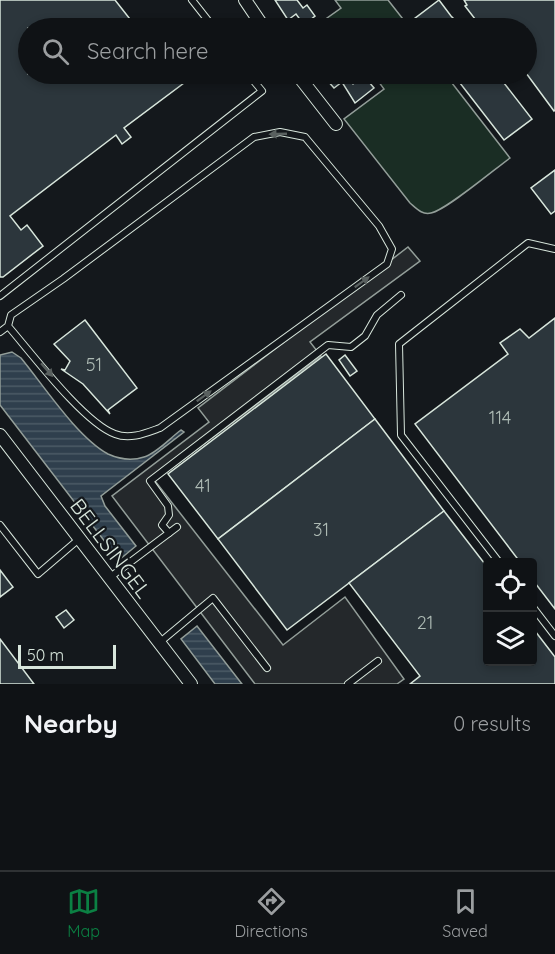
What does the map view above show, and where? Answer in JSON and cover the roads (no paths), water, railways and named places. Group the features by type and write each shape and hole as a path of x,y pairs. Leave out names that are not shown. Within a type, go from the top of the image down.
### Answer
{"street":[{"path":"245,0 257,18"},
{"path":"305,84 336,124"},
{"name":"BELLSINGEL","path":"0,435 190,684"}],"lane":[{"path":"192,0 206,18"},
{"path":"0,296 262,91 256,84"},
{"path":"0,332 8,326 11,315 254,137 263,135 280,132 305,136 379,226 392,249 387,264 160,428 138,436 116,435 88,417 8,326"},
{"path":"496,558 401,435 399,344 528,243 555,249"},
{"path":"169,533 162,525 169,516 168,506 150,481 328,345 351,347 365,336 377,315 401,295"},
{"path":"0,525 38,574 80,539"},
{"path":"109,578 177,527"},
{"path":"159,643 213,598 267,668"},
{"path":"537,612 555,636"},
{"path":"348,684 378,661"}],"water":[{"path":"12,352 21,358 73,424 108,454 126,459 144,457 159,449 181,430 184,432 101,496 105,506 136,546 119,560 0,405 0,355"},
{"path":"197,626 242,684 215,684 181,639"}]}
